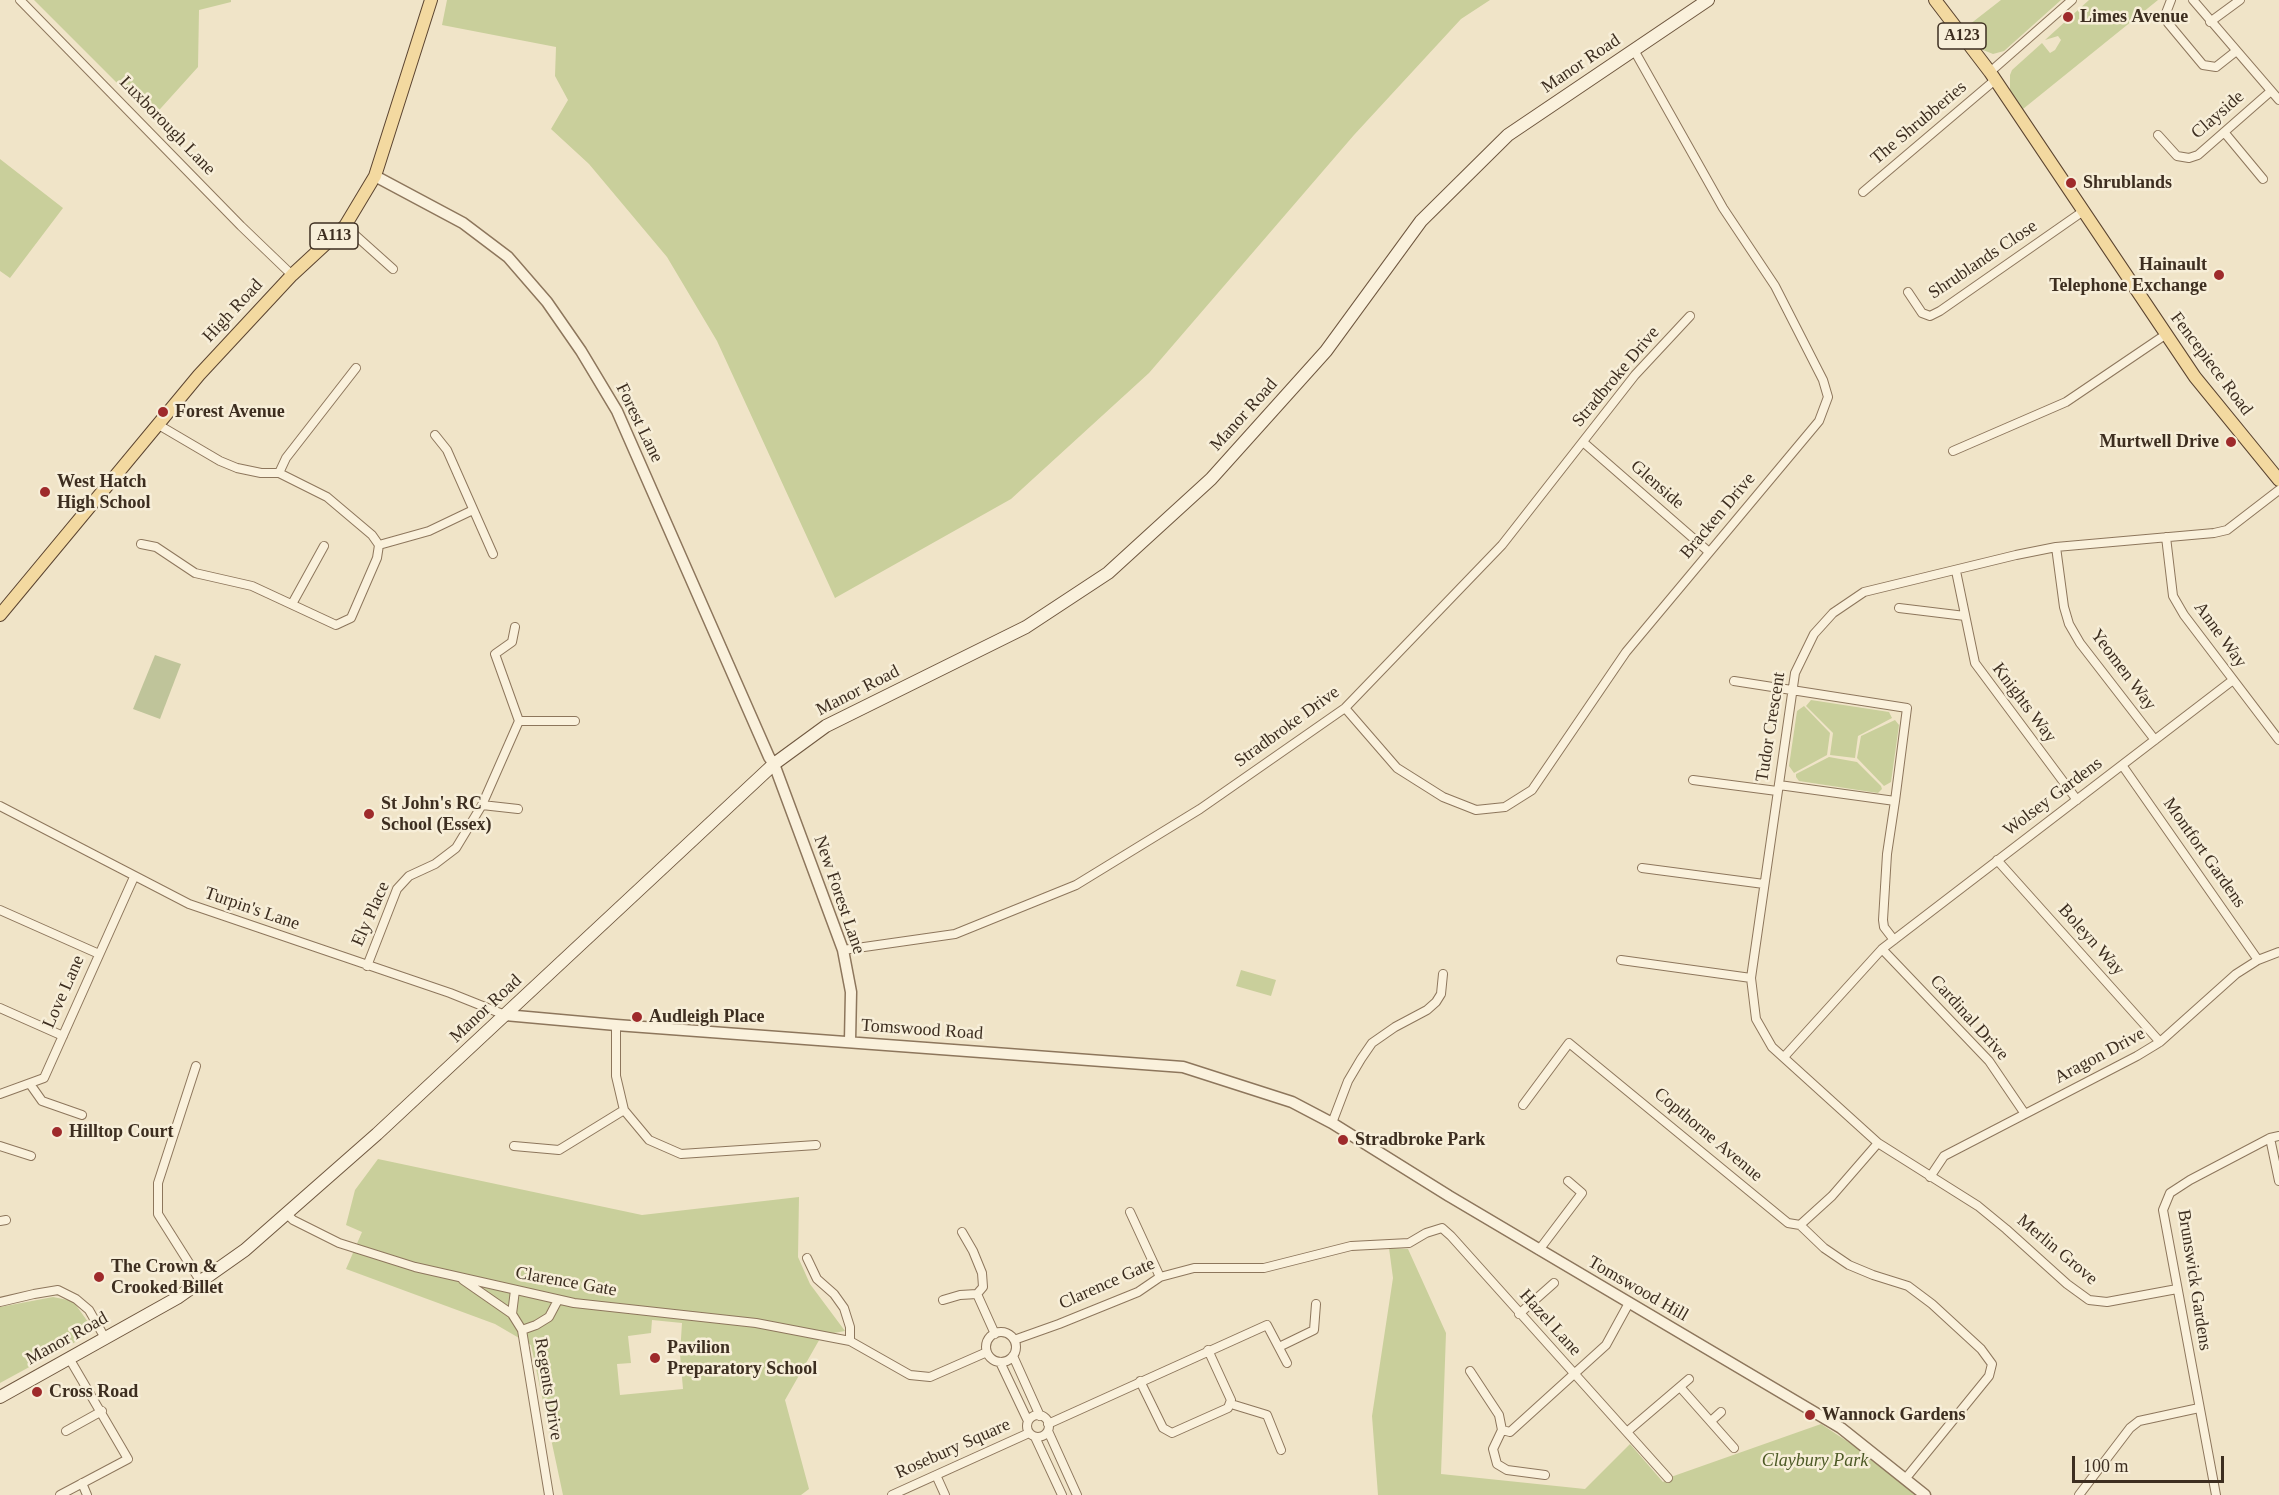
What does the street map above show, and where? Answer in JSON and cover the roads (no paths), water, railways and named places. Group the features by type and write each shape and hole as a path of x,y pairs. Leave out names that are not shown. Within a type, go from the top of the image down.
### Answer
{"main road":[{"name":"High Road","path":"0,615 199,375 292,275 345,226 375,176 431,0"},
{"name":"Manor Road","path":"0,1397 201,1282 288,1215 774,764 826,726 1026,627 1108,573 1211,478 1326,351 1421,221 1508,135 1708,0"},
{"name":"Fencepiece Road","path":"1935,0 1993,76 2082,212 2195,377 2279,480"}],"street":[{"name":"Luxborough Lane","path":"20,0 241,226 292,275"},
{"path":"1993,76 2072,0"},
{"path":"2171,0 2166,14 2168,23 2203,65 2216,67 2235,52"},
{"path":"2193,0 2235,52 2279,100"},
{"path":"2210,22 2240,0"},
{"name":"Bracken Drive","path":"1345,708 1397,768 1443,797 1476,810 1505,807 1532,790 1626,652 1819,421 1828,397 1823,380 1775,286 1723,208 1634,50"},
{"name":"The Shrubberies","path":"1863,192 1993,76"},
{"name":"Clayside","path":"2157,135 2177,156 2189,158 2198,154 2271,91"},
{"path":"2224,132 2263,179"},
{"name":"Forest Lane","path":"375,176 463,223 508,257 547,302 581,351 617,411 774,764"},
{"name":"Shrublands Close","path":"1908,292 1922,313 1930,316 2082,212"},
{"path":"345,226 393,269"},
{"name":"Stradbroke Drive","path":"843,950 955,934 1076,885 1200,809 1345,708 1502,545 1635,375 1690,316"},
{"path":"1953,451 2066,402 2165,335"},
{"path":"279,473 286,458 356,368"},
{"path":"141,544 156,547 195,573 252,586 336,626 351,618 377,558 379,544 372,535 327,497 279,473 261,473 237,468 220,461 157,424"},
{"path":"435,435 447,450 493,554"},
{"name":"Glenside","path":"1583,442 1709,552"},
{"name":"Tudor Crescent","path":"1930,1177 1878,1143 1772,1047 1756,1019 1751,978 1792,692 1795,673 1814,634 1833,613 1864,592 2056,547 2227,530 2279,490"},
{"path":"379,544 429,531 473,510"},
{"name":"Anne Way","path":"2166,537 2173,596 2184,615 2279,740"},
{"path":"292,604 324,546"},
{"name":"Yeomen Way","path":"2056,547 2064,608 2069,624 2080,643 2155,740"},
{"name":"Knights Way","path":"1956,571 1975,663 2077,800"},
{"path":"1899,608 1965,616"},
{"path":"515,627 512,642 495,654 519,720 575,721"},
{"name":"Wolsey Gardens","path":"1784,1057 1882,950 2233,680"},
{"path":"1734,681 1792,692 1907,708 1887,854 1883,920 1884,927 1894,940"},
{"name":"Ely Place","path":"367,966 397,890 410,876 435,864 456,848 482,805 519,720"},
{"name":"New Forest Lane","path":"774,764 843,950 851,992 850,1041"},
{"name":"Montfort Gardens","path":"2122,765 2258,960"},
{"path":"1693,780 1895,801"},
{"path":"482,805 518,809"},
{"name":"Turpin's Lane","path":"0,806 189,904 450,993 505,1015"},
{"name":"Boleyn Way","path":"1997,860 2160,1042"},
{"path":"1642,868 1764,884"},
{"name":"Love Lane","path":"0,1094 44,1078 134,877"},
{"path":"0,910 99,954"},
{"name":"Cardinal Drive","path":"1882,950 1989,1061 2025,1114"},
{"name":"Aragon Drive","path":"1930,1177 1944,1156 2160,1042 2236,974 2258,960 2279,952"},
{"path":"1621,960 1751,978"},
{"path":"1330,1122 1348,1081 1372,1043 1395,1027 1427,1010 1436,1002 1441,994 1443,974"},
{"path":"0,1008 63,1036"},
{"name":"Tomswood Road","path":"505,1015 1183,1067 1292,1102 1330,1122"},
{"path":"616,1025 616,1076 624,1110 649,1140 681,1154 816,1145"},
{"name":"Copthorne Avenue","path":"1523,1105 1569,1042 1788,1223 1800,1225"},
{"path":"196,1066 158,1183 158,1214 201,1282"},
{"path":"30,1084 42,1101 82,1115"},
{"path":"514,1146 559,1150 624,1110"},
{"name":"Tomswood Hill","path":"1330,1122 1539,1250 1841,1428 1925,1495"},
{"path":"2274,1137 2279,1181"},
{"name":"Brunswick Gardens","path":"2216,1495 2163,1210 2170,1193 2190,1180 2274,1137"},
{"path":"1878,1143 1832,1196 1800,1225 1824,1248 1849,1265 1908,1286 1973,1341 1992,1364 1989,1376 1906,1478"},
{"path":"0,1146 31,1156"},
{"name":"Merlin Grove","path":"1930,1177 1978,1206 2067,1284 2089,1300 2107,1302 2177,1289"},
{"path":"1539,1250 1582,1193 1568,1181"},
{"path":"1131,1212 1160,1277"},
{"name":"Clarence Gate","path":"288,1215 293,1220 339,1243 415,1267 558,1300 756,1323 850,1341 910,1376 930,1377 987,1352"},
{"name":"Hazel Lane","path":"1394,1245 1409,1243 1426,1233 1442,1228 1573,1374 1628,1431 1668,1478"},
{"path":"943,1300 960,1295 977,1294 983,1287 982,1273 962,1232"},
{"name":"Clarence Gate","path":"1014,1340 1137,1292 1160,1277 1194,1268 1264,1268 1351,1246 1394,1245"},
{"path":"807,1258 817,1279 834,1294 844,1308 850,1327 850,1341"},
{"path":"457,1277 512,1314 515,1290"},
{"path":"1519,1314 1554,1283"},
{"path":"0,1302 58,1290 68,1294 89,1310 105,1338"},
{"path":"977,1294 996,1334"},
{"path":"522,1330 549,1317 558,1300"},
{"path":"1545,1475 1508,1470 1497,1464 1493,1449 1506,1431 1606,1345 1629,1303"},
{"path":"1279,1347 1314,1330 1316,1304"},
{"name":"Regents Drive","path":"512,1314 522,1330 549,1495"},
{"path":"1032,1435 1043,1436 1048,1427 1140,1381 1267,1325 1287,1363"},
{"path":"996,1334 1008,1334 1014,1340 1016,1347 1009,1360 1000,1362 991,1359 987,1352 987,1341 996,1334"},
{"path":"1140,1381 1163,1428 1172,1433 1228,1408 1231,1400 1208,1350"},
{"path":"1013,1356 1040,1416 1048,1427 1077,1495"},
{"path":"60,1495 128,1459 69,1358"},
{"path":"1000,1362 1028,1421 1027,1427 1062,1495"},
{"path":"1470,1371 1496,1408 1506,1431"},
{"path":"1628,1431 1689,1379"},
{"path":"1680,1387 1734,1448"},
{"path":"1231,1404 1267,1415 1281,1450"},
{"path":"2079,1495 2130,1428 2139,1421 2199,1408"},
{"path":"66,1431 102,1411"},
{"path":"1711,1421 1721,1412"},
{"path":"1028,1421 1035,1416 1040,1416"},
{"name":"Rosebury Square","path":"892,1495 1032,1435"},
{"path":"936,1475 945,1495"},
{"path":"82,1483 87,1495"}],"place":[{"name":"Limes Avenue","path":"2068,17"},
{"name":"Shrublands","path":"2071,183"},
{"name":"Hainault Telephone Exchange","path":"2219,275"},
{"name":"Forest Avenue","path":"163,412"},
{"name":"Murtwell Drive","path":"2231,442"},
{"name":"West Hatch High School","path":"45,492"},
{"name":"St John's RC School (Essex)","path":"369,814"},
{"name":"Audleigh Place","path":"637,1017"},
{"name":"Hilltop Court","path":"57,1132"},
{"name":"Stradbroke Park","path":"1343,1140"},
{"name":"The Crown & Crooked Billet","path":"99,1277"},
{"name":"Pavilion Preparatory School","path":"655,1358"},
{"name":"Cross Road","path":"37,1392"},
{"name":"Wannock Gardens","path":"1810,1415"}],"park label":[{"name":"Claybury Park","path":"1815,1461"}]}
